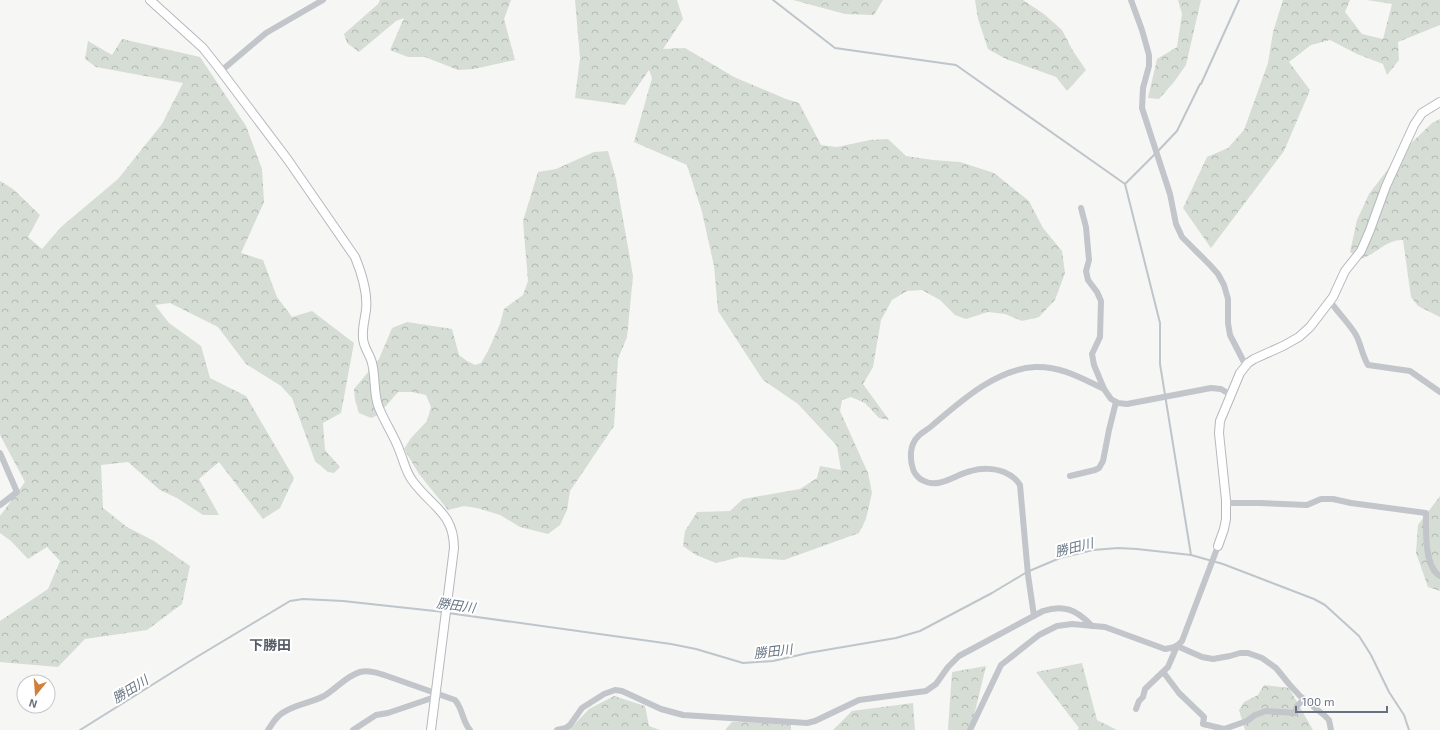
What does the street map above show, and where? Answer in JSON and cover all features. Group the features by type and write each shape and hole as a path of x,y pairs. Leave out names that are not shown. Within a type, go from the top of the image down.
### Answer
{"street":[{"path":"150,0 203,48 221,71 288,160 355,257 361,271 365,286 366,309 362,336 363,342 372,362 375,381 375,398 412,480 443,513 449,521 452,530 454,548 431,730"},
{"path":"221,71 266,33 323,0"},
{"path":"1131,0 1149,55 1149,66 1143,88 1142,108 1170,194 1176,224 1182,237 1218,274 1224,285 1228,299 1228,323 1230,335 1246,366"},
{"path":"1136,709 1139,701 1143,697 1145,689 1168,667 1182,641 1224,529 1226,519 1226,503 1219,433 1220,421 1240,372 1254,359 1284,346 1299,337 1310,327 1330,301 1346,271 1361,251 1386,186 1414,125 1422,113 1440,102"},
{"path":"1081,208 1086,227 1089,260 1086,271 1088,280 1101,301 1100,337 1092,354 1094,365 1104,389 1111,399 1116,402 1128,404 1211,388 1221,389 1231,395"},
{"path":"1330,301 1357,337 1363,357 1368,365 1410,371 1440,392"},
{"path":"1034,616 1028,575 1020,485 1017,479 1000,470 989,469 972,470 937,484 925,482 918,478 913,469 911,452 914,442 919,434 932,426 948,412 991,380 1020,369 1050,367 1062,369 1104,389"},
{"path":"1070,476 1099,468 1103,461 1116,402"},
{"path":"0,453 17,492 0,505"},
{"path":"1226,503 1308,505 1322,499 1333,499 1351,504 1426,512 1428,552 1431,566 1440,576"},
{"path":"558,730 566,728 570,725 582,708 604,694 615,690 622,691 660,709 683,715 798,724 811,722 858,700 926,691 936,684 948,667 959,656 1043,611 1053,608 1064,608 1074,611 1092,626"},
{"path":"970,730 1001,665 1039,635 1057,626 1072,624 1105,627 1165,649 1178,646 1202,657 1213,659 1240,653 1248,653 1262,658 1276,668 1288,684 1329,720 1331,730"},
{"path":"268,730 277,717 285,711 311,702 325,695 358,673 366,671 376,672 455,700 459,705 466,725 470,730"},
{"path":"1164,672 1188,702 1204,717 1203,724 1224,729 1246,721 1255,715 1266,711 1295,713 1297,706 1304,699"},
{"path":"353,730 376,715 388,713 435,694"}],"green space":[{"path":"380,0 511,0 504,19 515,60 474,69 458,70 425,57 408,57 390,50 404,18 396,21 359,52 347,43 344,34 378,4"},
{"path":"575,0 677,0 683,19 663,49 685,48 734,77 799,103 821,145 837,147 870,140 888,139 906,156 960,162 994,173 1029,201 1043,228 1062,251 1065,273 1055,300 1039,317 1022,321 1005,314 988,312 966,319 955,315 940,300 922,290 907,291 892,300 881,320 873,367 863,384 889,420 879,418 865,403 851,397 842,400 840,411 868,473 872,493 866,519 859,533 784,560 740,557 716,563 696,555 683,546 685,531 697,512 730,511 743,499 800,489 817,478 820,466 841,470 837,446 798,404 763,380 718,311 714,266 702,212 687,165 634,142 652,78 649,70 625,105 575,98 580,58"},
{"path":"793,0 883,0 874,15 845,14"},
{"path":"975,0 1023,0 1044,14 1062,30 1073,51 1086,70 1067,91 1056,77 1006,59 988,49 978,19"},
{"path":"1178,0 1201,0 1186,65 1159,99 1148,98 1157,59 1177,47 1182,14"},
{"path":"1283,0 1350,0 1345,12 1362,34 1383,39 1392,4 1367,0 1440,0 1440,25 1398,42 1399,60 1387,75 1383,64 1357,54 1330,40 1311,45 1289,62 1310,90 1284,151 1211,248 1183,208 1207,157 1228,148 1244,130 1268,63 1273,32"},
{"path":"122,39 200,57 246,126 262,169 264,202 241,253 263,260 277,297 292,317 312,311 354,343 341,413 323,423 325,450 340,467 334,473 328,472 315,461 292,398 281,386 246,364 218,327 170,303 155,305 169,323 201,346 210,378 246,396 294,478 280,508 263,519 219,462 199,479 219,515 203,515 177,498 160,490 128,462 101,465 103,508 127,527 154,541 190,566 182,604 147,630 85,639 58,667 0,662 0,621 48,589 60,561 47,547 28,559 11,541 0,533 0,516 25,482 0,435 0,181 13,189 40,215 28,237 42,249 61,227 118,179 162,124 183,83 96,67 85,59 88,41 112,55"},
{"path":"1440,119 1440,317 1418,306 1411,297 1403,240 1391,242 1360,259 1350,252 1357,220 1369,194 1398,156 1432,123"},
{"path":"608,151 616,179 633,276 627,337 618,359 614,426 570,491 567,510 560,525 548,534 520,527 500,515 477,508 464,506 448,510 419,474 404,449 411,438 427,421 431,407 426,395 412,392 398,392 378,415 371,418 359,413 355,400 354,389 379,359 392,328 407,322 452,329 459,355 475,365 481,363 500,324 504,309 523,295 528,281 523,221 538,172 556,169 594,152"},
{"path":"1440,496 1440,591 1428,587 1416,553 1418,525"},
{"path":"1082,663 1097,720 1117,730 1077,730 1079,728 1036,672"},
{"path":"986,666 971,728 969,730 948,730 952,672"},
{"path":"1264,685 1289,688 1313,730 1245,730 1239,710 1244,702 1258,695"},
{"path":"614,696 645,706 649,726 660,730 569,730 589,709"},
{"path":"913,703 915,730 833,730 852,711"},
{"path":"732,722 791,723 791,730 725,730"}],"waterway":[{"path":"773,0 835,48 956,65 1125,184 1160,323 1160,364 1191,555"},
{"path":"1158,151 1177,131 1201,84 1239,0"},
{"path":"1125,184 1155,154"},
{"name":"勝田川","path":"448,613 671,644 696,649 743,663 773,661 808,653 896,638 920,631 992,593 1027,572 1060,558 1093,550 1118,548 1191,555 1223,564 1314,599 1325,605 1359,636 1371,655 1389,692 1404,715 1409,730"},
{"name":"勝田川","path":"80,730 290,601 303,599 343,601 444,612"}],"district":[{"name":"下勝田","path":"270,645"}]}
